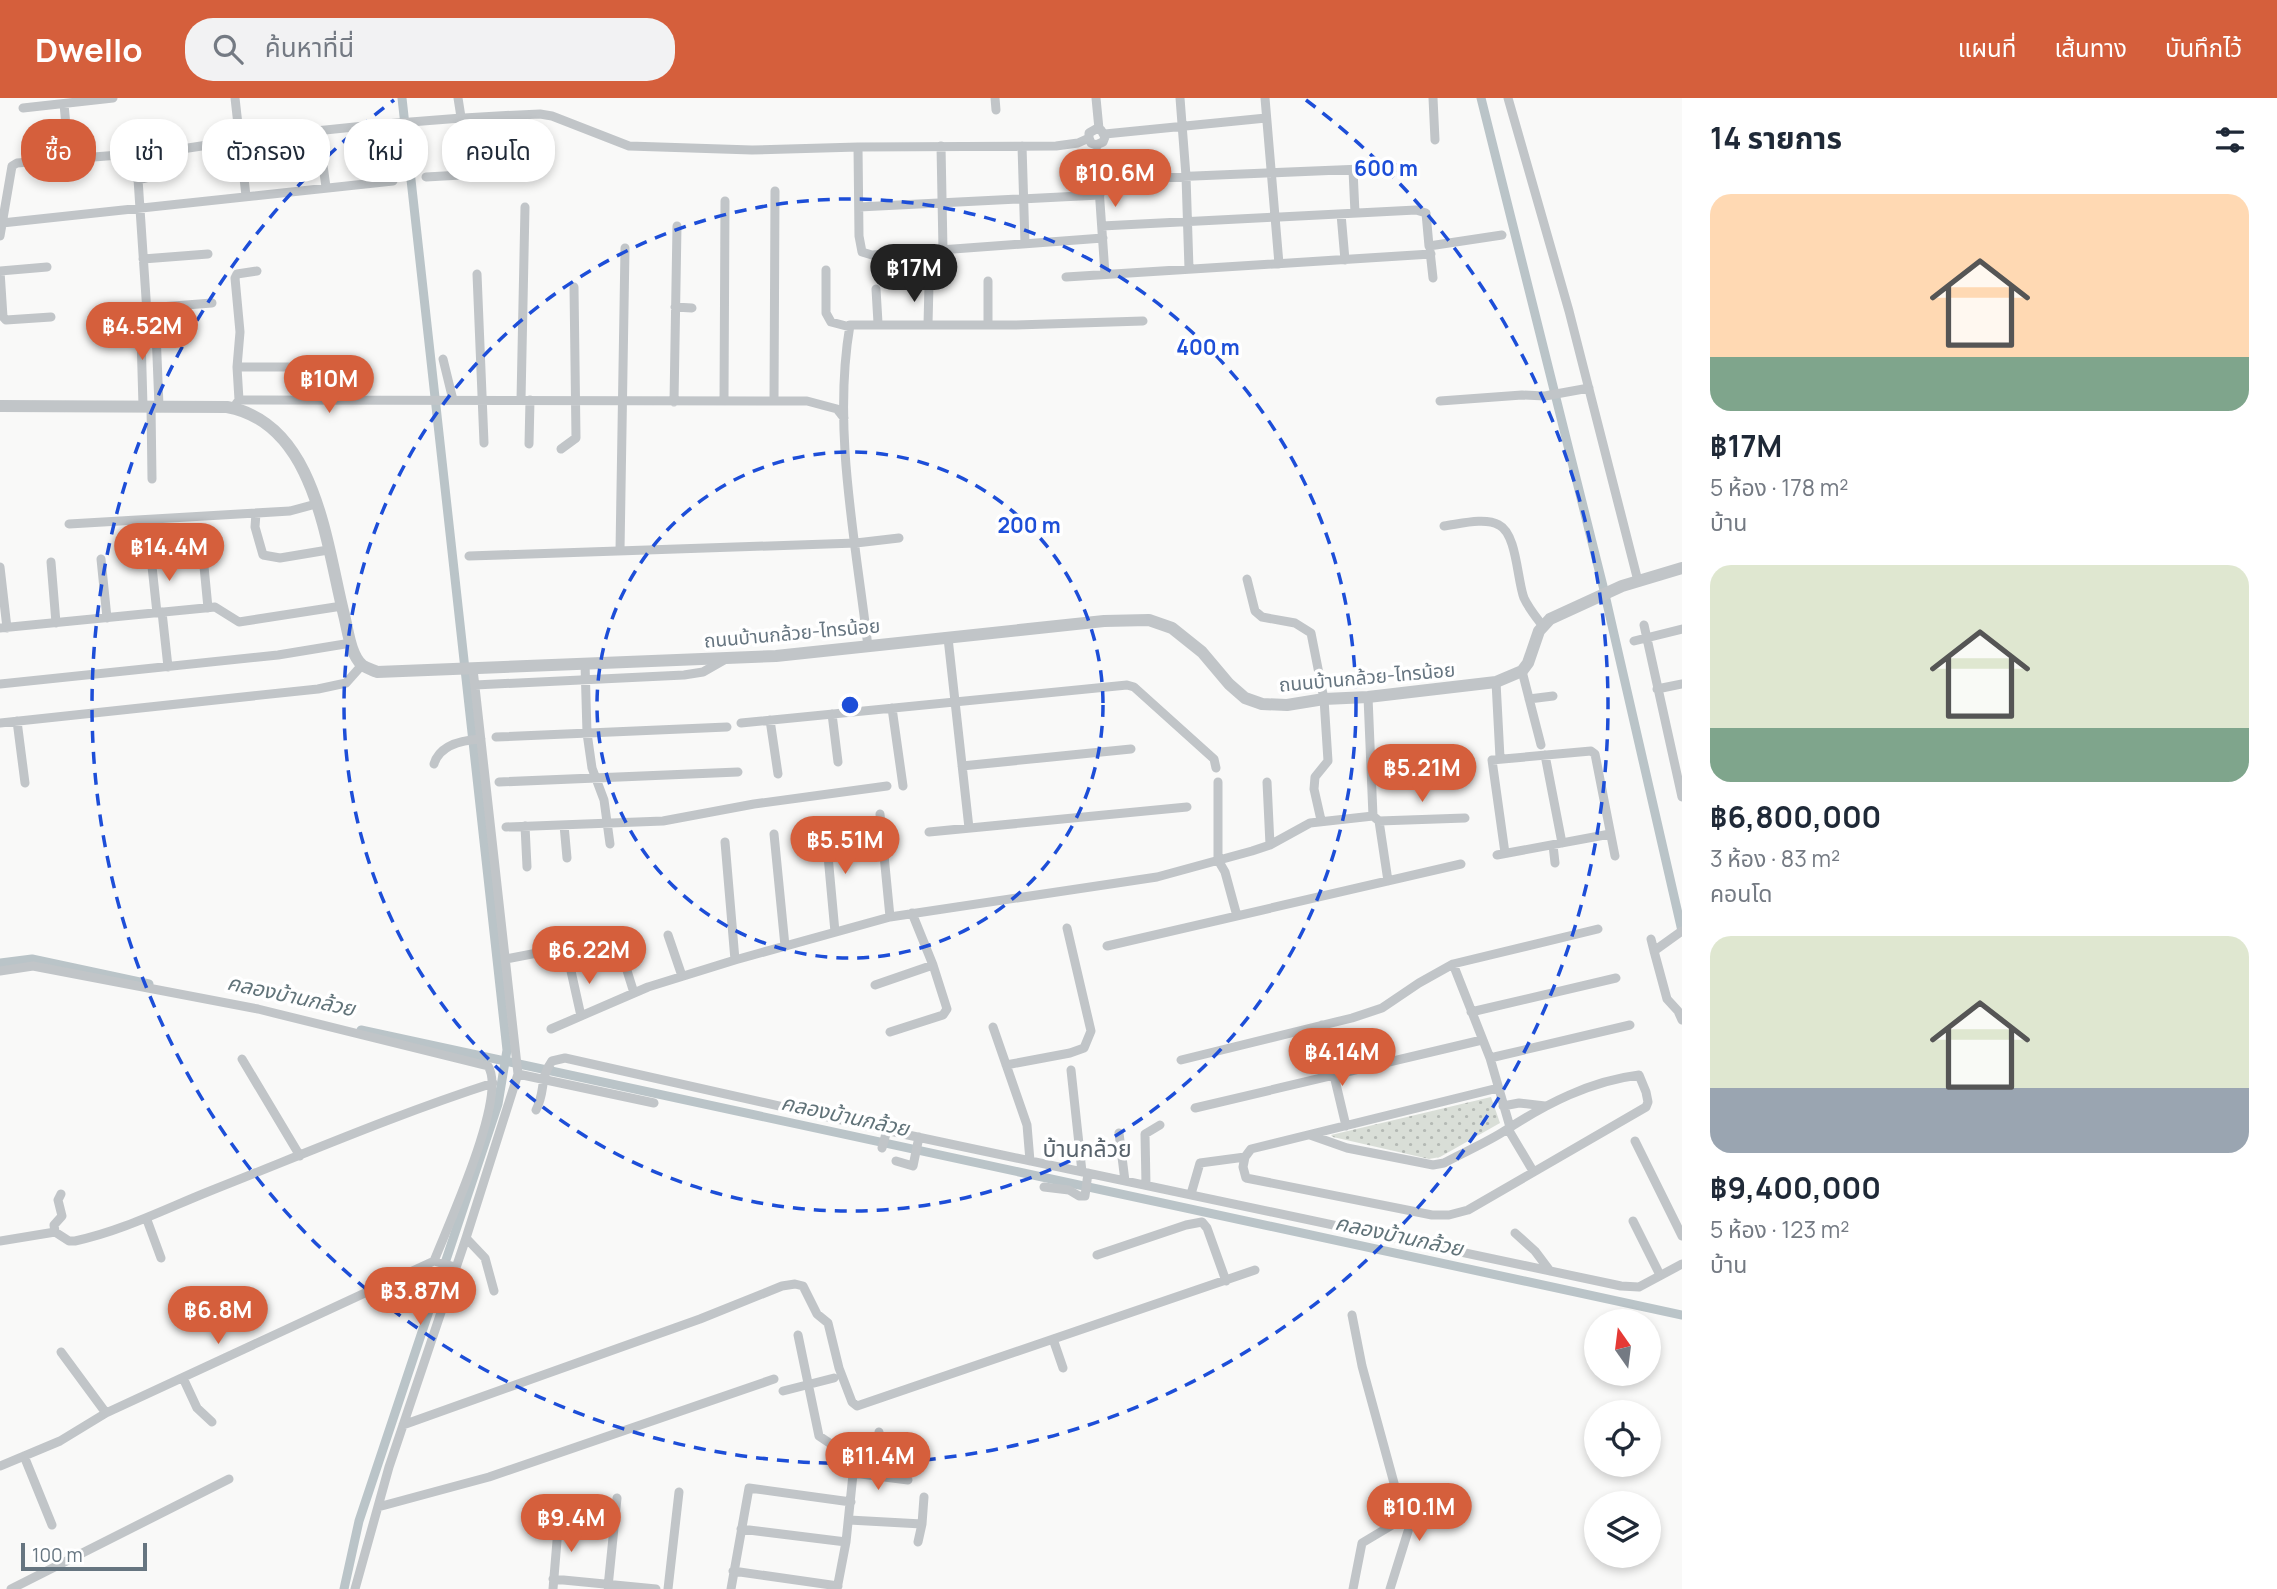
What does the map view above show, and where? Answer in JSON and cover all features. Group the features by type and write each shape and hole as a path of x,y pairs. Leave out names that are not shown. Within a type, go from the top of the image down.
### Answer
{"street":[{"path":"23,108 113,98"},
{"path":"235,98 238,119"},
{"path":"458,98 461,117"},
{"path":"995,98 996,110"},
{"path":"330,129 461,117 520,115 552,116 629,146 752,150 1056,146 1103,142 1096,98"},
{"path":"1180,98 1186,176 1188,269"},
{"path":"1265,98 1279,264"},
{"path":"1433,98 1435,140"},
{"path":"1508,98 1589,388 1638,581"},
{"path":"64,104 65,119"},
{"path":"428,177 513,172 519,168 523,165 520,115"},
{"path":"1105,274 1099,180 1091,131 1266,118"},
{"path":"941,146 943,250"},
{"path":"1022,146 1025,244"},
{"path":"858,147 862,252 872,255 1102,238"},
{"path":"0,236 12,166 21,163"},
{"path":"1099,180 1411,167"},
{"path":"1353,170 1355,213"},
{"path":"138,182 147,310 141,336 151,406"},
{"path":"245,182 246,196"},
{"path":"325,182 326,187"},
{"path":"2,223 382,182"},
{"path":"774,401 775,191"},
{"path":"859,207 1100,195"},
{"path":"724,401 725,201"},
{"path":"525,206 525,400 529,444"},
{"path":"1101,226 1423,211 1427,218 1433,278"},
{"path":"1341,214 1345,260"},
{"path":"674,402 677,226"},
{"path":"1066,276 1345,260 1430,250 1502,234"},
{"path":"620,551 625,248"},
{"path":"143,259 208,254"},
{"path":"47,267 0,271 1,301 3,317 7,320 51,317"},
{"path":"826,270 827,313 831,322 850,327"},
{"path":"237,404 240,332 235,278 237,274 257,271"},
{"path":"477,274 484,443"},
{"path":"988,281 988,325"},
{"path":"928,324 929,285"},
{"path":"561,449 576,438 574,288"},
{"path":"876,289 878,323"},
{"path":"147,310 212,303"},
{"path":"675,307 692,308"},
{"path":"147,310 156,332 151,406 152,479"},
{"path":"868,647 844,418 845,355 850,325 1094,324 1143,321"},
{"path":"443,359 453,400"},
{"path":"237,367 306,367"},
{"path":"1440,401 1545,396 1589,388"},
{"path":"0,406 151,406 419,400 807,401 837,410 844,418"},
{"path":"0,723 318,689 346,683 362,665 351,643 316,505 304,469 285,440 237,404"},
{"path":"69,524 290,511 316,505"},
{"path":"256,513 255,527 263,555 280,558 328,550"},
{"path":"1444,526 1487,522 1501,525 1508,534 1514,552 1523,596 1542,625"},
{"path":"469,555 856,542 899,538"},
{"path":"203,556 208,608"},
{"path":"151,557 168,667"},
{"path":"101,559 107,618"},
{"path":"51,562 57,623"},
{"path":"0,567 3,628 215,607 239,622 342,606"},
{"path":"1541,745 1522,671 1528,663 1542,625 1592,598 1682,568"},
{"path":"1247,579 1255,611 1262,617 1295,623 1311,633 1324,699 1328,763 1315,777 1314,789 1321,820"},
{"name":"ถนนบ้านกล้วย-ไทรน้อย","path":"362,665 377,672 726,659 868,647 1104,621 1150,620 1184,636 1245,698 1274,705 1496,682 1522,671"},
{"path":"1644,625 1682,794"},
{"path":"1634,641 1682,629"},
{"path":"948,638 969,828"},
{"path":"0,674 0,684 278,655 351,643"},
{"path":"475,685 694,673 703,672 726,659"},
{"path":"585,663 587,733 596,778 604,800 610,844"},
{"path":"355,1589 377,1507 518,1071 475,685 468,669"},
{"path":"1496,682 1500,758"},
{"path":"1657,689 1682,684"},
{"path":"741,723 1131,685 1214,759 1216,768"},
{"path":"1529,699 1553,696"},
{"path":"1368,697 1376,818 1388,881"},
{"path":"892,708 903,786"},
{"path":"832,714 838,762"},
{"path":"770,720 778,774"},
{"path":"17,721 25,783"},
{"path":"496,737 727,727"},
{"path":"1670,740 1682,737"},
{"path":"434,764 443,750 463,741 479,739"},
{"path":"962,766 1131,749"},
{"path":"1611,834 1501,854 1492,760 1591,751 1595,753 1611,834 1615,856"},
{"path":"1545,755 1558,844 1555,863"},
{"path":"1371,765 1459,767"},
{"path":"499,782 738,772"},
{"path":"1218,782 1218,860 1225,872 1237,916"},
{"path":"1267,782 1270,845"},
{"path":"506,827 663,821 754,804 887,786"},
{"path":"929,832 1187,807"},
{"path":"880,814 890,917"},
{"path":"551,1029 634,993 682,976 890,917 1157,877 1270,845 1301,827 1321,820 1465,818"},
{"path":"825,823 835,932"},
{"path":"564,825 567,858"},
{"path":"525,826 527,867"},
{"path":"774,834 785,946"},
{"path":"724,842 735,960"},
{"path":"1107,946 1461,864"},
{"path":"890,1032 946,1013 947,1009 912,913"},
{"path":"1006,1065 1084,1048 1091,1031 1067,928"},
{"path":"1181,1060 1382,1008 1453,964 1598,929"},
{"path":"1654,951 1682,931"},
{"path":"668,935 682,976"},
{"path":"1651,939 1667,999 1682,1020"},
{"path":"506,959 594,942"},
{"path":"619,945 634,993"},
{"path":"569,962 581,1016"},
{"path":"1453,964 1490,1058 1509,1128 1533,1171"},
{"path":"875,985 933,965"},
{"path":"0,971 33,966 258,1009 480,1062 488,1066 493,1073 487,1125 437,1261 106,1413 60,1441 0,1466"},
{"path":"1471,1012 1616,978"},
{"path":"1322,1025 1346,1126"},
{"path":"1490,1058 1630,1025"},
{"path":"993,1027 1027,1125 1030,1161"},
{"path":"1195,1108 1482,1040"},
{"path":"536,1110 542,1099 543,1077 552,1061 565,1058 918,1139 1632,1288 1682,1264"},
{"path":"242,1059 300,1156"},
{"path":"1044,1187 1069,1190 1079,1196 1085,1196 1087,1193 1071,1070"},
{"path":"518,1071 654,1103"},
{"path":"1310,1135 1347,1148 1433,1165 1444,1163 1576,1091 1637,1074 1641,1078 1648,1102 1646,1107 1611,1129 1468,1210 1449,1214 1432,1215 1246,1178 1243,1167 1245,1157 1251,1149 1499,1088"},
{"path":"0,1241 55,1232 69,1241 75,1241 146,1220 199,1196 442,1099 493,1083"},
{"path":"1503,1106 1519,1103 1545,1106"},
{"path":"1146,1185 1144,1134 1160,1125"},
{"path":"882,1147 887,1131"},
{"path":"1119,1133 1125,1181"},
{"path":"896,1161 910,1167 915,1163 918,1139"},
{"path":"1635,1141 1682,1236"},
{"path":"1191,1194 1200,1163 1245,1157"},
{"path":"55,1232 54,1224 62,1216 58,1200 61,1194"},
{"path":"146,1220 161,1258"},
{"path":"1633,1221 1660,1275"},
{"path":"1097,1255 1202,1222 1207,1227 1226,1281"},
{"path":"1515,1233 1535,1251 1550,1271"},
{"path":"466,1238 485,1258 494,1292"},
{"path":"437,1261 453,1267"},
{"path":"403,1425 700,1319 782,1286 803,1286 817,1314 828,1323 839,1368 852,1402 857,1406 1255,1270"},
{"path":"1352,1315 1362,1366 1403,1516 1409,1519 1410,1525 1390,1589"},
{"path":"733,1571 838,1588 849,1520 854,1452 834,1446 819,1436 798,1335"},
{"path":"1053,1339 1063,1368"},
{"path":"61,1352 106,1413"},
{"path":"183,1378 197,1408 212,1422"},
{"path":"783,1391 834,1378"},
{"path":"377,1507 489,1477 774,1379"},
{"path":"879,1432 885,1477"},
{"path":"24,1456 52,1525"},
{"path":"853,1473 908,1480"},
{"path":"11,1589 229,1479"},
{"path":"730,1589 747,1491 752,1487 851,1502"},
{"path":"668,1589 679,1492"},
{"path":"608,1587 617,1497"},
{"path":"918,1542 924,1497"},
{"path":"1353,1589 1362,1543 1403,1516"},
{"path":"559,1517 553,1584 656,1589"},
{"path":"849,1520 922,1524"},
{"path":"741,1529 846,1542"}],"shaded area":[{"path":"1491,1097 1500,1123 1440,1157 1429,1159 1331,1135"}],"waterway":[{"path":"344,1589 359,1521 498,1104 507,1050 402,98"},
{"path":"1481,98 1603,586 1682,931"},
{"name":"คลองบ้านกล้วย","path":"0,963 32,959 149,984"},
{"name":"คลองบ้านกล้วย","path":"361,1030 1682,1315"}],"district":[{"name":"บ้านกล้วย","path":"1087,1149"}]}
